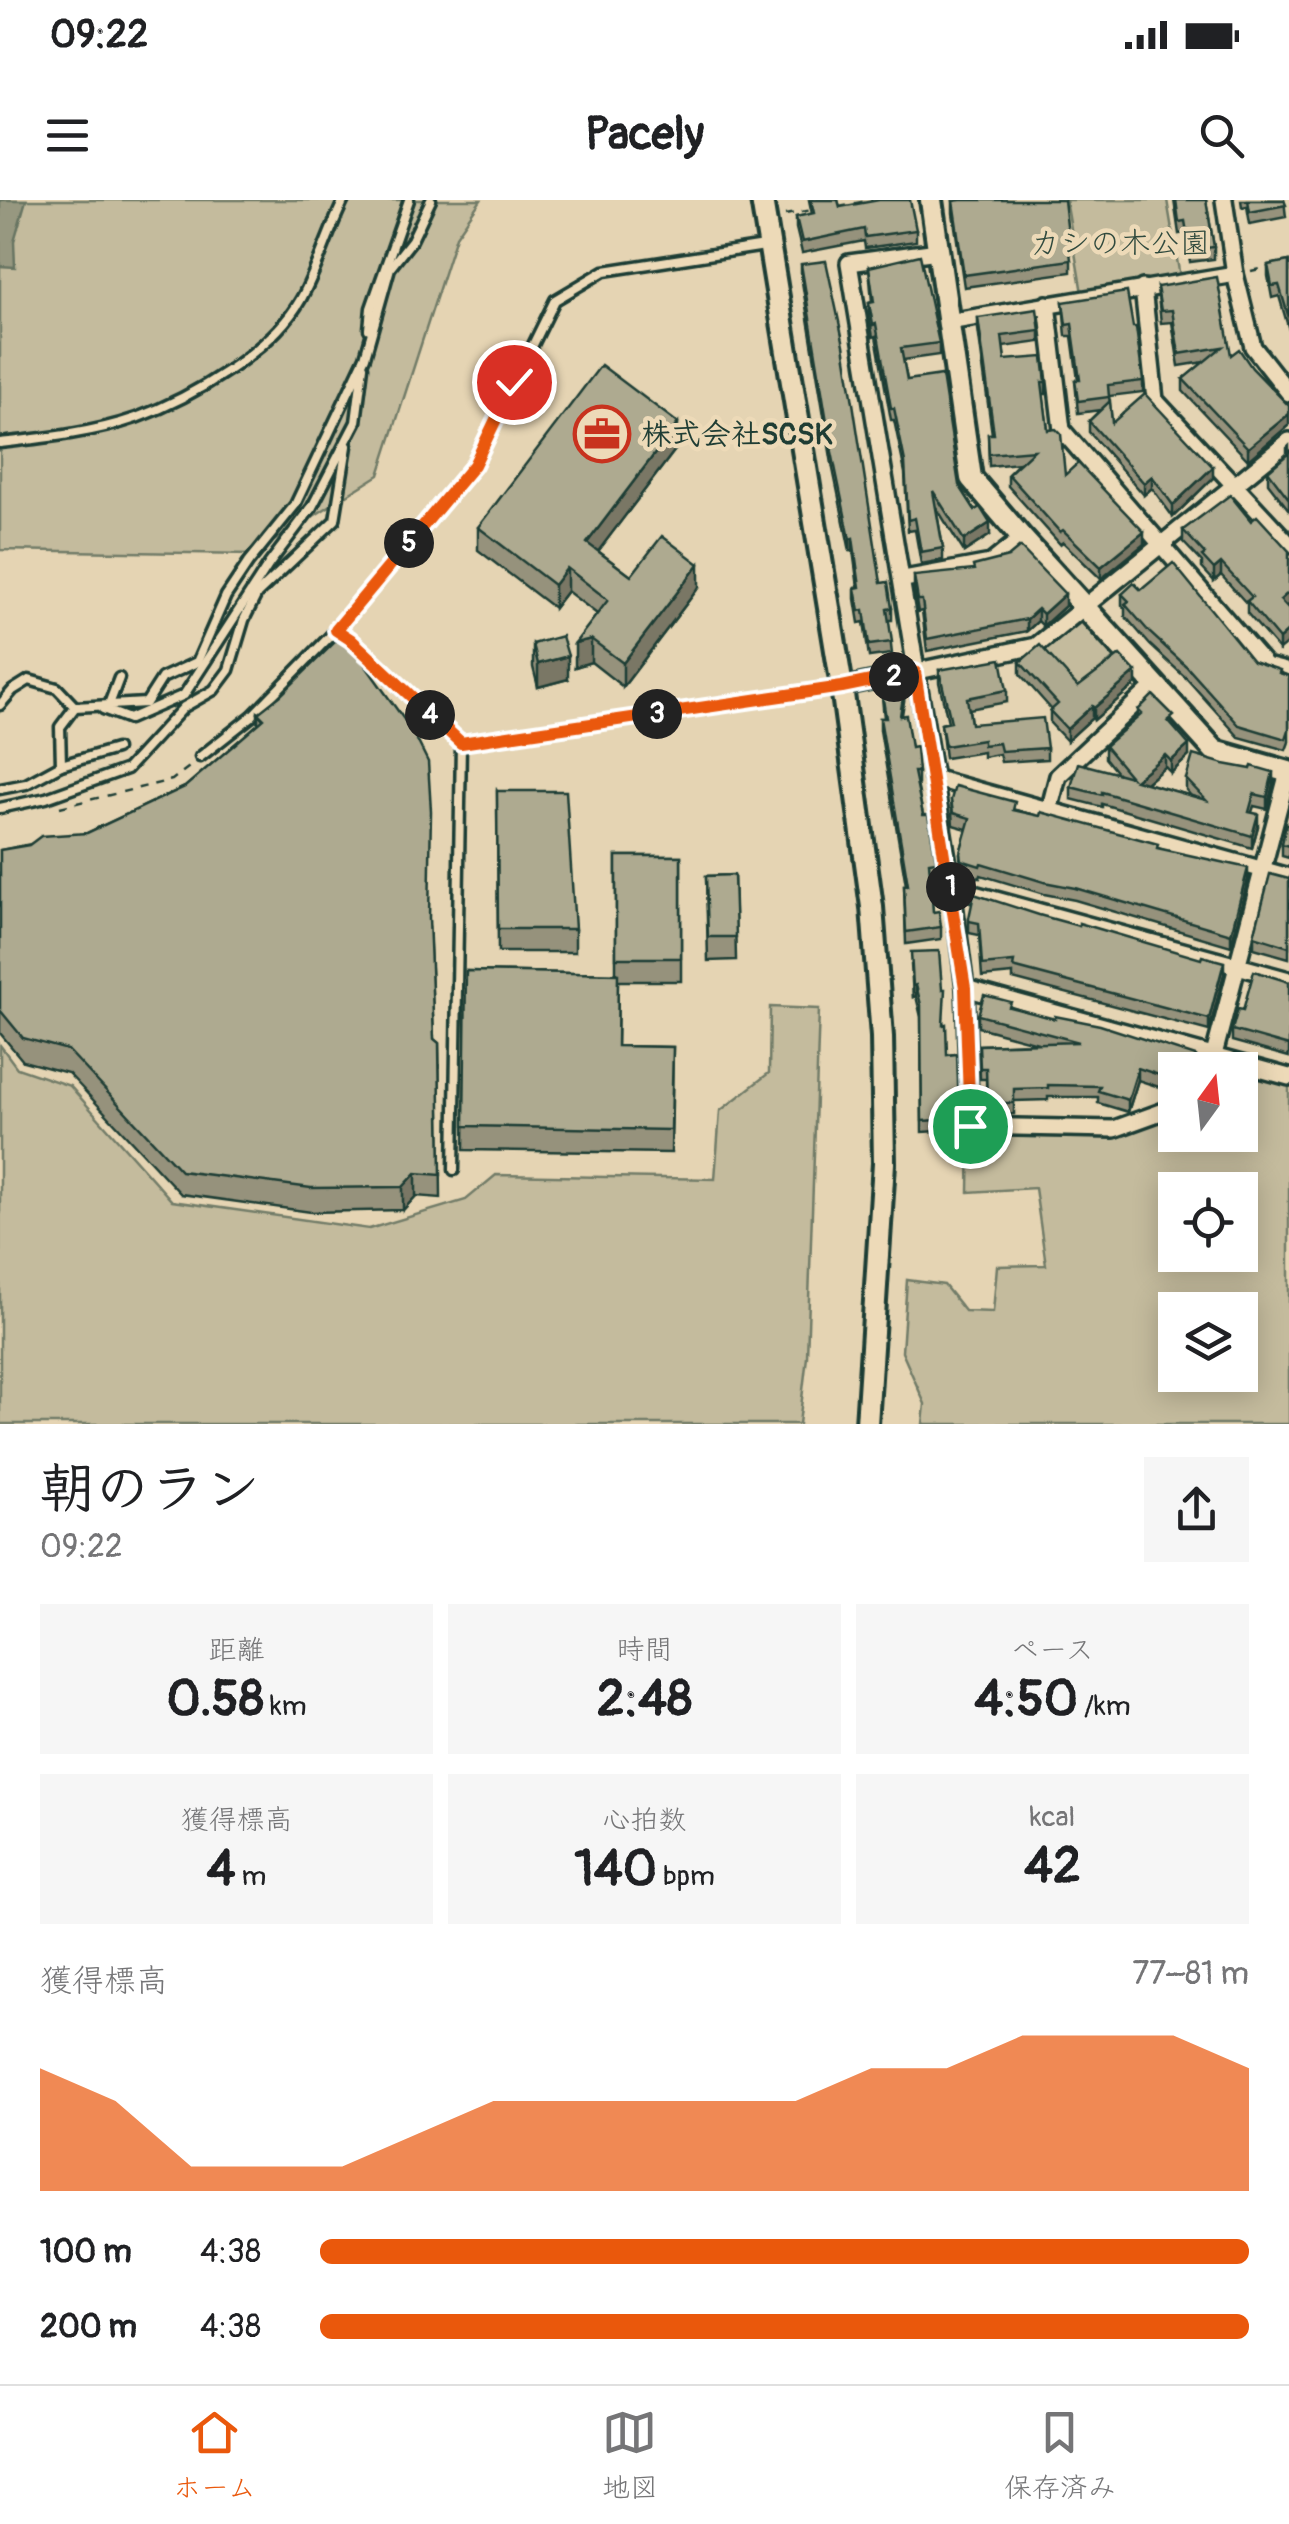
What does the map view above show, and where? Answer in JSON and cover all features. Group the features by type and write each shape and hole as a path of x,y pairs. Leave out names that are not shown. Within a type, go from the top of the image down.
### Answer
{"street":[{"path":"931,200 971,478 1214,750 1288,772 1214,1052"},
{"path":"1224,200 1235,274 1253,348 1289,393"},
{"path":"763,209 842,687 872,908 882,1037 884,1163 867,1424"},
{"path":"938,250 849,263 952,888 965,988 970,1126 1114,1130 1158,1113"},
{"path":"948,322 1235,274"},
{"path":"1143,288 1155,400 1289,544"},
{"path":"1048,304 1062,430 1266,666 1289,672"},
{"path":"842,687 1036,646 1289,441"},
{"path":"900,579 992,563 1022,538"},
{"path":"1049,811 1058,776 1156,686"},
{"path":"933,778 1289,877"},
{"path":"952,888 1289,980"},
{"path":"965,988 1175,1052"},
{"path":"1258,1071 1289,1077"}],"lane":[{"path":"0,442 54,437 135,418 200,386 259,349 301,300 344,200"},
{"path":"98,707 129,719 184,695 268,564 312,507 356,422 371,308 409,200"},
{"path":"0,704 29,680 57,688 75,707 146,703 162,678 197,662 226,596 295,505 365,357 390,268 412,240 431,200"},
{"path":"200,758 252,716 336,630 474,465 555,300 604,271 770,245"},
{"path":"0,808 46,798 127,770 184,707 214,690 229,670 244,620 257,594 335,520 348,436"},
{"path":"336,630 461,743 454,1170"},
{"path":"108,708 119,678"},
{"path":"461,743 842,687"},
{"path":"61,765 60,727 75,707"},
{"path":"0,789 26,784 61,765 116,748"}],"path":[{"path":"836,206 872,200"},
{"path":"763,209 818,209"},
{"path":"1235,274 1271,267"},
{"path":"58,808 172,780 200,758"}],"green space":[{"path":"0,200 481,200 456,236 379,475 253,554 0,550"},
{"name":"カシの木公園","path":"1066,200 1167,200 1180,277 1082,293"},
{"path":"1084,607 1123,650 1078,689 1043,649"},
{"path":"770,1007 819,1009 807,1357 799,1424 0,1424 0,1045 17,1068 70,1086 172,1201 369,1229 466,1200 496,1175 715,1179 720,1111 769,1073"},
{"path":"1258,1071 1289,1080 1289,1424 923,1424 925,1404 902,1352 907,1280 944,1285 965,1311 993,1312 997,1266 1046,1265 1035,1188 969,1192 970,1129 1115,1133 1158,1117 1158,1152 1258,1152"}],"shaded area":[{"path":"0,200 26,200 14,241 15,267 0,266"}],"building":[{"path":"811,200 838,200 840,207 879,200 910,200 916,230 865,237 864,229 802,242 796,217 814,213"},
{"path":"1064,200 1071,260 964,275 953,201"},
{"path":"1176,200 1206,200 1214,247 1190,250 1185,221 1179,222"},
{"path":"1248,200 1284,200 1286,205 1250,212"},
{"path":"920,255 939,343 901,348 907,380 942,375 959,485 975,510 980,507 990,523 964,540 933,491 943,548 921,552 915,518 908,520 905,462 869,303 874,302 869,267"},
{"path":"826,261 844,345 881,583 888,582 892,642 869,645 864,610 859,611 855,588 860,587 853,538 850,539 832,452 801,264"},
{"path":"1289,261 1289,318 1279,285 1272,286 1268,265"},
{"path":"1217,277 1231,355 1239,349 1289,406 1289,414 1248,448 1183,379 1222,347 1179,354 1172,310 1161,311 1157,287"},
{"path":"1127,292 1143,381 1108,385 1109,397 1078,401 1075,380 1080,380 1072,324 1066,325 1063,302"},
{"path":"1037,309 1040,331 1002,336 1005,360 1043,357 1048,430 1056,429 1061,434 1065,475 1078,463 1144,532 1101,567 1063,530 1060,532 1008,474 1034,450 989,454 988,434 994,434 978,318"},
{"path":"601,365 678,423 587,543 631,576 662,536 699,564 623,663 591,639 575,643 608,600 567,568 554,585 478,527"},
{"path":"1145,394 1213,467 1173,505 1152,476 1144,483 1089,421 1110,401 1112,423"},
{"path":"1289,453 1289,499 1268,471"},
{"path":"1230,495 1251,521 1257,516 1289,551 1289,592 1280,600 1289,610 1289,630 1279,639 1247,601 1252,597 1221,563 1214,569 1183,530"},
{"path":"1020,547 1065,594 1043,614 1038,609 1027,619 927,639 914,576 974,570 973,566 1008,557"},
{"path":"1173,563 1253,661 1289,676 1286,739 1239,725 1125,604 1129,601 1122,594 1134,583 1141,590"},
{"path":"343,634 413,732 428,762 429,918 434,1039 439,1043 441,1175 416,1173 403,1187 311,1188 181,1171 68,1050 23,1038 0,1010 0,850 29,845 41,836 87,833 185,787 264,719 258,713"},
{"path":"562,636 568,656 538,664 533,644"},
{"path":"1040,645 1078,687 1120,655 1136,672 1067,729 1050,711 1058,704 1020,662"},
{"path":"1001,659 1007,690 967,698 971,724 1043,718 1047,748 1001,751 999,743 983,745 983,740 945,746 941,724 951,722 939,670"},
{"path":"905,684 900,716 906,715 911,748 916,747 918,772 914,772 923,815 928,815 936,861 929,862 933,912 939,911 941,927 906,932 904,885 908,885 880,718 886,718 881,687"},
{"path":"1153,695 1174,716 1168,721 1189,745 1171,761 1165,755 1135,780 1206,800 1186,779 1193,755 1273,772 1267,797 1254,794 1249,812 1258,814 1252,836 1102,792 1071,787 1078,763 1131,777 1105,746 1142,714 1138,710"},
{"path":"955,786 1015,802 1013,810 1040,816 1041,812 1158,844 1157,848 1248,868 1231,934 1075,888 961,860 970,818 953,813"},
{"path":"497,791 566,791 575,929 498,929"},
{"path":"1286,824 1289,825 1289,846 1282,844"},
{"path":"616,856 681,856 681,958 616,958"},
{"path":"1270,874 1289,879 1289,947 1254,936"},
{"path":"734,875 736,937 708,937 706,876"},
{"path":"974,894 1079,926 1224,962 1209,1019 1013,967 1014,962 982,965 979,923 969,921"},
{"path":"939,951 945,989 943,1025 946,1024 947,1055 957,1054 959,1112 939,1113 939,1120 922,1121 921,1005 916,985 913,986 911,952"},
{"path":"466,971 618,974 617,1046 673,1047 671,1130 464,1126"},
{"path":"1254,971 1289,982 1289,1046 1232,1030 1238,1009 1243,1010"},
{"path":"984,995 1011,1002 1009,1007 1100,1025 1184,1052 1158,1052 1158,1075 1138,1068 1128,1100 1098,1091 1100,1086 1048,1085 1014,1089 1014,1103 987,1103 986,1068 980,1068 979,1045 1079,1042 978,1015"}],"place":[{"name":"株式会社SCSK","path":"602,434"}],"route":[{"path":"514,382 474,465 336,630 461,743 842,687 915,672 965,988 970,1126"}]}
